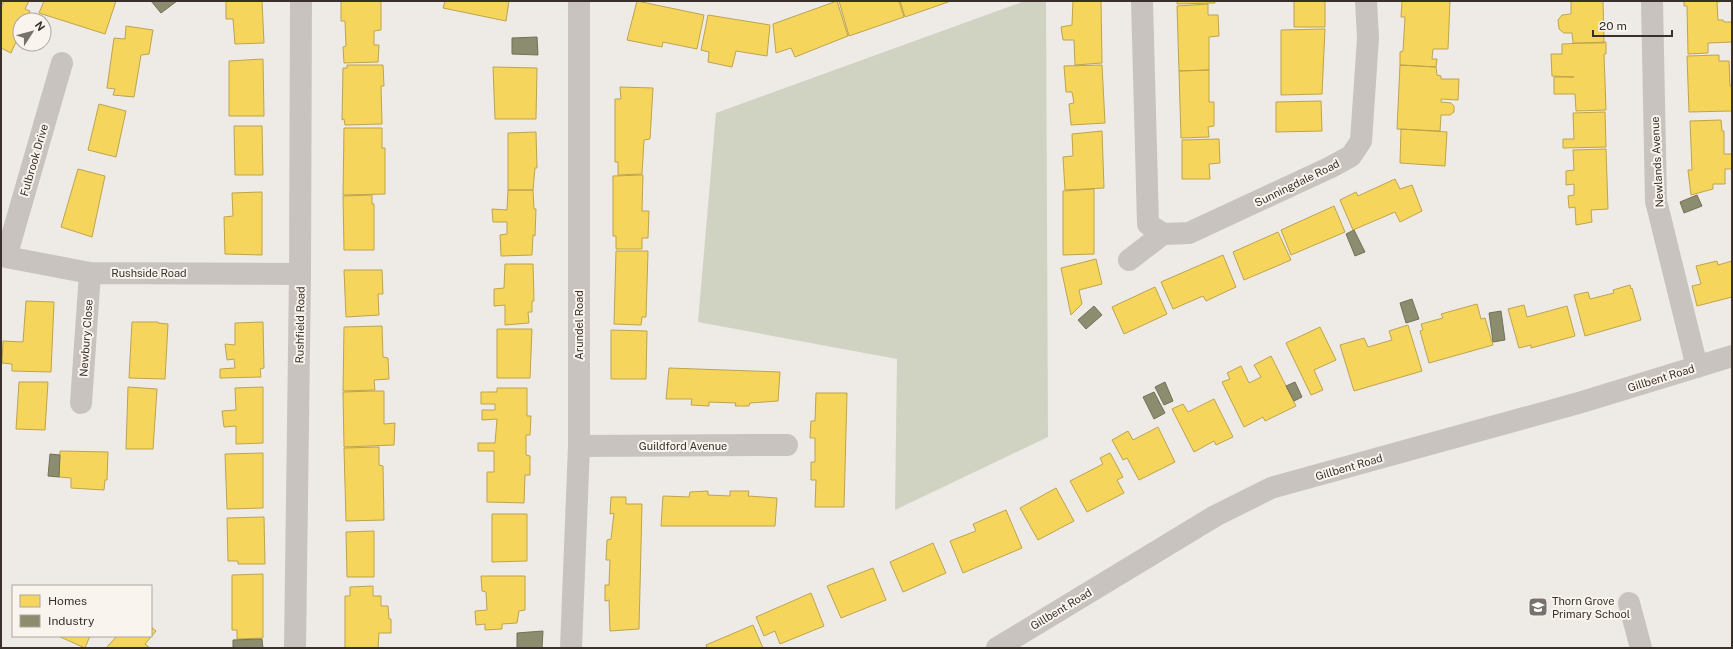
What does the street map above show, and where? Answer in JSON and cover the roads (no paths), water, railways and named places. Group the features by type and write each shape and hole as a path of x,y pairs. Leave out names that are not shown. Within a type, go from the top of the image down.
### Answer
{"street":[{"name":"Rushfield Road","path":"295,648 300,274 301,1"},
{"name":"Arundel Road","path":"571,648 579,446 579,1"},
{"path":"1129,260 1163,234 1148,224 1142,1"},
{"name":"Sunningdale Road","path":"1163,234 1189,233 1332,167 1351,156 1361,141 1368,38 1366,1"},
{"name":"Newlands Avenue","path":"1652,1 1656,201 1697,367"},
{"name":"Fulbrook Drive","path":"3,255 62,63"},
{"name":"Rushside Road","path":"3,255 90,273 300,274"},
{"name":"Newbury Close","path":"81,403 90,273"},
{"name":"Gillbent Road","path":"997,648 1215,516 1271,488 1582,402 1732,356"},
{"name":"Guildford Avenue","path":"579,446 787,445"},
{"path":"1629,603 1641,648"}],"place":[{"name":"Thorn Grove Primary School","path":"1538,607"}]}
